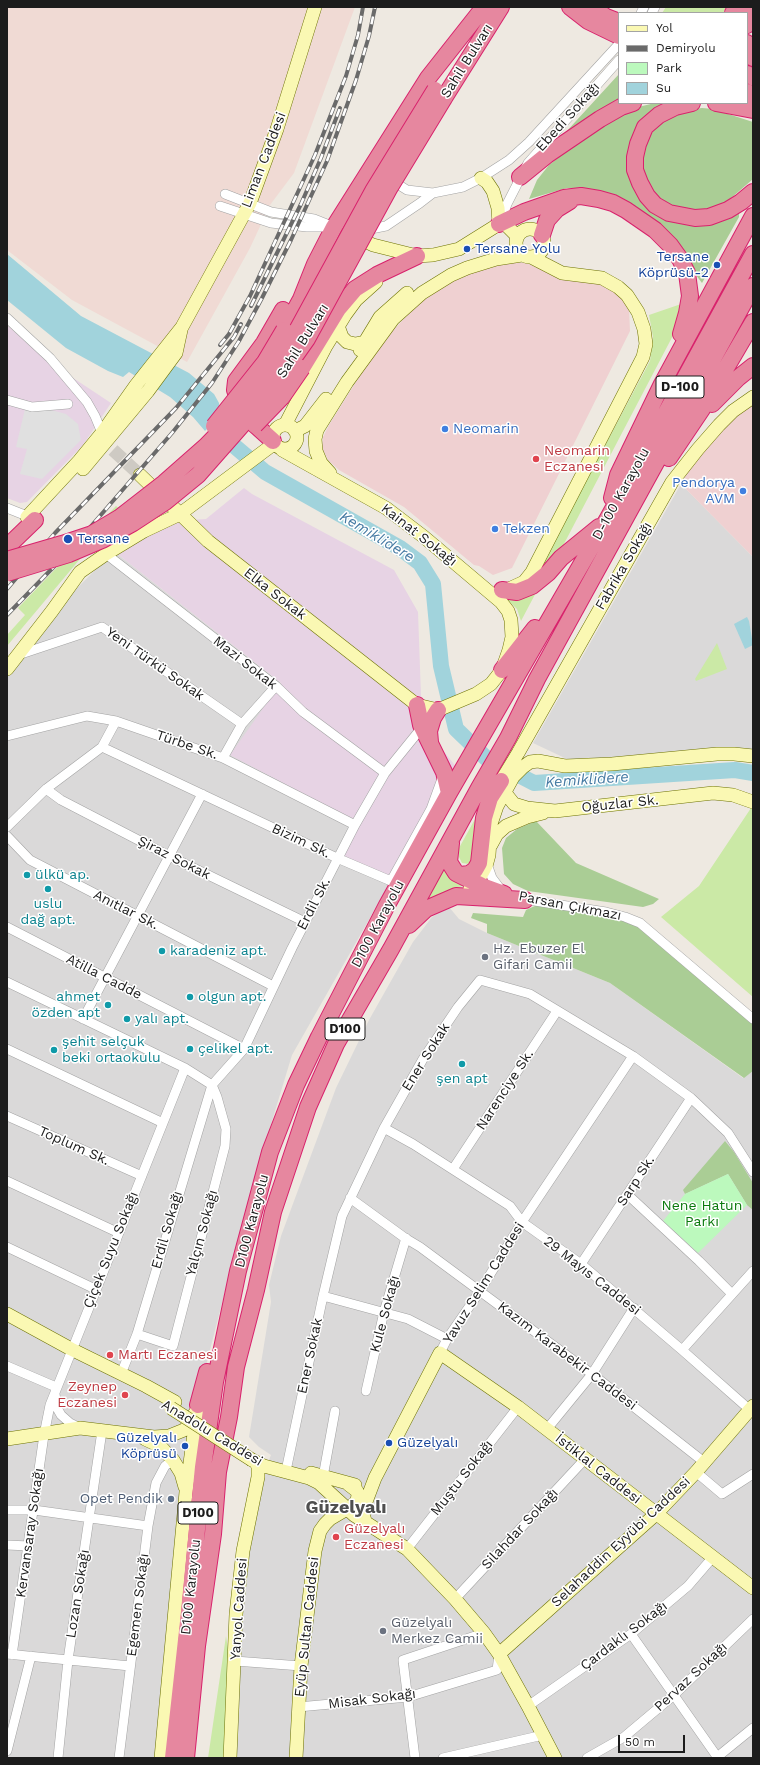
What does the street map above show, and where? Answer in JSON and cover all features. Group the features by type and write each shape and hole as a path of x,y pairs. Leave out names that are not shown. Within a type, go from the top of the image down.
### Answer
{"highway":[{"name":"Sahil Bulvarı","path":"7,560 92,534 143,500 206,446 239,412 278,362 300,326 373,190 501,7"},
{"path":"570,7 588,20 618,35"},
{"path":"592,7 606,17 618,22"},
{"path":"748,22 753,7"},
{"name":"Sahil Bulvarı","path":"7,573 69,554 102,540 133,523 165,502 198,475 264,400 307,339 390,187 482,11"},
{"path":"274,446 252,422 240,404 235,390 236,381 264,343 302,280 340,229 364,179 428,78 453,45 482,11"},
{"path":"748,46 753,58"},
{"path":"520,177 547,155 600,119 621,107 630,104"},
{"path":"689,104 669,110 659,115 645,127 638,144 635,157 638,177 646,196 654,205 669,213 695,218 709,217 728,210 753,192"},
{"path":"722,104 753,109"},
{"path":"740,104 753,109"},
{"path":"499,224 524,212 557,200 581,196 613,203 642,219 655,230 670,245 680,259 686,273 690,296 687,313 662,384"},
{"path":"543,241 547,220 557,209 581,196"},
{"path":"614,524 618,475 662,384 753,216"},
{"name":"D-100 Karayolu","path":"516,746 538,679 614,524 753,254"},
{"path":"198,475 215,463 273,408 302,368 338,309 355,289 377,275 417,256"},
{"path":"188,461 225,411 265,362 301,299 315,264"},
{"name":"D-100 Karayolu","path":"484,732 568,588 614,524 753,286"},
{"path":"502,590 517,592 532,586 548,573 561,558 614,524 690,427 733,358 753,322"},
{"path":"690,427 738,378 753,366"},
{"path":"7,537 31,518"},
{"path":"7,547 31,518"},
{"path":"502,670 568,588"},
{"path":"417,705 421,725 430,744 451,774"},
{"path":"430,744 429,731 433,718 438,710"},
{"name":"D100 Karayolu","path":"173,1758 203,1467 215,1382 238,1271 270,1152 296,1085 319,1037 376,926 449,793 451,774 484,732"},
{"name":"D100 Karayolu","path":"186,1758 198,1646 213,1534 218,1472 229,1418 236,1367 256,1290 273,1212 308,1106 336,1044 391,949 475,795 516,746"},
{"path":"461,875 472,872 478,863 485,814 492,794 502,786"},
{"path":"475,795 452,840 449,850 449,862 451,868 476,883 499,893 525,900"},
{"path":"391,949 421,913 433,905 456,896 525,900"},
{"path":"198,1405 238,1271"}],"street":[{"name":"Liman Caddesi","path":"31,518 107,441 142,388 171,349 247,209 277,129 315,7"},
{"path":"364,179 372,177 389,178 408,190 433,193 463,187 481,178 509,160 530,142 618,45"},
{"name":"Ebedi Sokağı","path":"499,224 507,204 528,163 542,145 582,103 618,61"},
{"path":"481,178 487,182 493,190 498,208 499,224"},
{"path":"340,229 367,230 386,226 433,193"},
{"path":"225,194 247,209"},
{"path":"220,206 314,219 340,229 372,245 417,256 433,255 459,249 499,224 506,225 521,249 557,270 568,274 602,278 623,291 631,300 642,320 645,338 645,351 532,572 520,584 502,590 475,579"},
{"path":"521,249 523,230 531,228 543,241 557,270"},
{"path":"274,446 273,437 275,430 293,431 305,426 317,413 380,317 408,292 439,272 482,256 521,249 539,254 543,241"},
{"path":"340,482 326,470 318,459 315,447 316,432 347,382 393,319 422,293 452,275 467,268 521,249"},
{"path":"7,669 80,572 144,531 180,514 230,476 274,446 291,449 294,446 293,431 338,326 356,300 366,291 391,272 417,256"},
{"path":"7,318 50,358 87,402 107,441"},
{"path":"338,326 342,337 347,342 355,344 364,342"},
{"name":"Fabrika Sokağı","path":"502,786 516,746 672,482 719,425 733,411 753,396"},
{"path":"7,400 32,407 68,404"},
{"path":"293,431 321,468 340,482"},
{"path":"274,446 340,482"},
{"name":"Elka Sokak","path":"140,475 208,541 417,705"},
{"name":"Kainat Sokağı","path":"340,482 392,512 475,579"},
{"path":"7,508 31,518"},
{"name":"Mazi Sokak","path":"106,554 276,686 303,712 385,773"},
{"path":"417,705 438,710 470,697 491,684 502,670 510,650 513,630 511,620 508,611 501,602 475,579"},
{"name":"Yeni Türkü Sokak","path":"17,655 102,627 242,724"},
{"path":"223,758 242,724 276,686"},
{"name":"Türbe Sk.","path":"7,736 87,716 116,721 223,758 355,825"},
{"path":"7,827 46,789 102,747 116,721"},
{"name":"Erdil Sk.","path":"212,1085 244,1049 273,986 355,825 385,773 419,731 421,725"},
{"path":"516,746 530,762"},
{"name":"Bizim Sk.","path":"102,747 337,858 391,881 451,774"},
{"path":"456,896 466,892 476,883 487,864 493,818 502,786 530,762 538,760 565,766 612,764 717,754 753,756"},
{"name":"Oğuzlar Sk.","path":"502,786 508,798 518,806 555,811 712,793 733,795 753,802"},
{"name":"Şiraz Sokak","path":"46,789 61,800 169,856 305,922"},
{"path":"83,1019 202,794"},
{"path":"490,849 498,834 510,823 527,816 555,811"},
{"name":"Anıtlar Sk.","path":"7,836 30,860 273,986"},
{"name":"Parsan Çıkmazı","path":"487,864 492,878 497,886 505,892 525,900 591,909 625,917 640,923 753,1019"},
{"name":"Atilla Cadde","path":"7,927 244,1049"},
{"name":"Ener Sokak","path":"287,1466 323,1296 342,1216 384,1128 423,1059 458,1007 480,980 530,994 633,1056 691,1098 728,1132 753,1172"},
{"path":"7,982 185,1068 212,1085"},
{"name":"Narenciye Sk.","path":"453,1169 556,1011"},
{"path":"7,1049 163,1123"},
{"name":"Yavuz Selim Caddesi","path":"366,1524 363,1514 364,1507 375,1478 447,1339 480,1291 522,1222 633,1056"},
{"name":"Çiçek Suyu Sokağı","path":"44,1435 50,1405 56,1387 185,1068"},
{"name":"Yalçın Sokağı","path":"137,1334 173,1346 226,1142 224,1115 212,1085"},
{"name":"Erdil Sokağı","path":"121,1374 137,1334 212,1085"},
{"name":"Sarp Sk.","path":"581,1264 691,1098"},
{"name":"Toplum Sk.","path":"7,1116 142,1176"},
{"name":"29 Mayıs Caddesi","path":"384,1128 453,1169 510,1206 522,1222 581,1264 751,1408"},
{"path":"7,1181 119,1233"},
{"path":"628,1195 699,1260 732,1294"},
{"name":"Kazım Karabekir Caddesi","path":"350,1198 420,1247 592,1374 704,1462"},
{"name":"Kule Sokağı","path":"366,1391 384,1312 406,1238"},
{"path":"7,1247 95,1289"},
{"path":"682,1350 753,1271"},
{"path":"323,1296 408,1319 447,1339"},
{"path":"547,1429 592,1374 634,1308"},
{"name":"Anadolu Caddesi","path":"7,1314 72,1350 146,1386 264,1466 314,1480 366,1524 406,1549 455,1599 484,1633 499,1654 528,1706 554,1758"},
{"name":"İstiklal Caddesi","path":"440,1353 518,1407 753,1588"},
{"path":"7,1366 56,1387 55,1400 61,1415 70,1424 80,1428 137,1436 154,1437 176,1434 188,1425 198,1405"},
{"path":"161,1758 186,1492 198,1405"},
{"name":"Muştu Sokağı","path":"406,1549 518,1407"},
{"name":"Selahaddin Eyyübi Caddesi","path":"499,1654 656,1514 696,1472 751,1408"},
{"path":"323,1477 335,1411"},
{"path":"7,1439 44,1435 80,1428"},
{"name":"Lozan Sokağı","path":"58,1758 68,1660 102,1431"},
{"name":"Kervansaray Sokağı","path":"10,1654 29,1546 44,1435"},
{"path":"137,1436 160,1446 173,1460 181,1472 186,1492"},
{"name":"Anadolu Caddesi","path":"254,1458 359,1486 364,1485 375,1478"},
{"name":"Yanyol Caddesi","path":"230,1758 236,1614 242,1551 258,1477 258,1467 254,1458"},
{"name":"Silahdar Sokağı","path":"455,1599 585,1459"},
{"name":"Egemen Sokağı","path":"119,1758 148,1526 156,1483 165,1466 173,1460"},
{"path":"696,1472 722,1494 753,1474"},
{"path":"347,1507 357,1501 358,1495 355,1489 348,1484"},
{"name":"Eyüp Sultan Caddesi","path":"296,1758 301,1666 310,1588 318,1537 320,1531 330,1519 347,1507"},
{"path":"7,1510 34,1510 148,1526"},
{"path":"7,1545 29,1546"},
{"name":"Çardaklı Sokağı","path":"528,1706 631,1634 688,1586 713,1557"},
{"name":"Pervaz Sokağı","path":"587,1758 624,1737 674,1695 753,1619"},
{"path":"415,1758 403,1660 484,1633"},
{"path":"631,1634 717,1758 753,1728"},
{"path":"10,1654 130,1666"},
{"name":"Misak Sokağı","path":"298,1707 408,1697 497,1670 499,1654"},
{"path":"7,1751 10,1725 31,1656"},
{"path":"235,1661 301,1666"},
{"path":"443,1758 543,1735"}],"shaded area":[{"path":"7,7 355,7 294,173 270,205 250,248 187,362 72,300 7,250"},
{"path":"506,262 526,263 565,278 601,282 621,294 629,308 630,331 512,568 493,575 479,566 474,565 404,507 339,470 328,460 322,448 323,437 329,425 379,345 418,304 449,283 479,269"},
{"path":"7,325 46,360 111,403 83,445 27,502 20,503 7,498"},
{"path":"753,391 753,557 681,484 695,445"},
{"path":"25,409 51,410 66,414 78,424 81,440 42,479 20,474 27,449 16,447"},
{"path":"681,484 753,557 753,750 569,760 533,743"},
{"path":"244,488 252,494 394,570 418,612 421,696 438,744 457,768 391,881 338,858 357,822 230,755 281,683 115,552 173,521 206,519"},
{"path":"115,552 281,683 391,881 292,1055 251,1190 201,1385 158,1758 7,1758 7,659 104,561"},
{"path":"449,907 459,919 487,933 610,983 743,1078 753,1071 753,1758 233,1758 238,1635 252,1517 263,1475 271,1455 259,1447 249,1437 271,1302 269,1285 281,1236 336,1088 369,1020 413,942 432,917"}],"green space":[{"path":"666,7 727,7 724,12 663,12"},
{"path":"618,75 618,102 565,133"},
{"path":"651,104 669,104 630,148 656,213 739,212 739,217 702,283 659,227 637,207 596,192 567,188 529,199 537,180 549,165 595,128 634,108"},
{"path":"702,108 725,110 725,113 753,122 753,179 730,199 731,203 718,209 681,213 652,194 641,164 647,136 654,126 686,110"},
{"path":"684,303 679,324 555,561 533,581 650,361 653,337 649,315"},
{"path":"116,506 121,510 7,646 7,635 25,615 18,608"},
{"path":"540,585 521,621 517,609 498,591"},
{"path":"717,643 727,669 696,681 695,679"},
{"path":"490,792 475,863 462,863 459,857 459,848"},
{"path":"751,808 753,810 753,997 661,917 699,886"},
{"path":"536,821 576,863 659,899 653,904 643,907 528,891 513,884 504,874 502,848 506,838 517,829"},
{"path":"449,859 475,881 444,893 416,910"},
{"path":"537,905 623,919 643,927 753,1024 753,1071 744,1078 610,983 487,933 487,924 471,918 473,913 523,917 526,910"},
{"path":"725,1141 734,1152 753,1183 753,1210 747,1205 728,1174 685,1194 683,1190"},
{"name":"Nene Hatun Parkı","path":"728,1174 747,1205 698,1253 663,1221 685,1194"},
{"path":"226,1636 230,1661 224,1758 208,1758"}],"water":[{"path":"7,254 81,316 189,373 214,394 219,403 219,416 205,431 193,417 170,397 129,372 123,377 108,371 66,348 7,300"},
{"path":"747,617 753,645 745,649 734,624"}],"waterway":[{"name":"Kemiklidere","path":"219,430 232,444 265,472 400,548 420,563 433,584 441,666 456,729 486,758 534,783 735,770 753,773"}],"tunnel":[{"path":"113,450 140,475"}],"railway":[{"path":"220,345 229,334 250,296 315,155 346,76 358,35 363,7"},
{"path":"7,615 73,547 172,433 212,383 239,341 291,240 327,161 356,80 369,36 375,7"},
{"path":"251,306 301,204 321,158 340,108"},
{"path":"7,589 55,533 176,408 234,337 241,324"}],"place":[{"name":"Tersane Yolu","path":"467,249"},
{"name":"Tersane Köprüsü-2","path":"717,265"},
{"name":"Neomarin","path":"445,429"},
{"name":"Neomarin Eczanesi","path":"536,459"},
{"name":"Pendorya AVM","path":"743,491"},
{"name":"Tekzen","path":"495,529"},
{"name":"Tersane","path":"68,539"},
{"name":"ülkü ap.","path":"27,875"},
{"name":"uslu dağ apt.","path":"48,889"},
{"name":"karadeniz apt.","path":"162,951"},
{"name":"Hz. Ebuzer El Gifari Camii","path":"485,957"},
{"name":"olgun apt.","path":"190,997"},
{"name":"ahmet özden apt","path":"108,1005"},
{"name":"yalı apt.","path":"127,1019"},
{"name":"çelikel apt.","path":"190,1049"},
{"name":"şehit selçuk beki ortaokulu","path":"54,1050"},
{"name":"şen apt","path":"462,1064"},
{"name":"Martı Eczanesi","path":"110,1355"},
{"name":"Zeynep Eczanesi","path":"125,1395"},
{"name":"Güzelyalı","path":"389,1443"},
{"name":"Güzelyalı Köprüsü","path":"185,1446"},
{"name":"Opet Pendik","path":"171,1499"},
{"name":"Güzelyalı Eczanesi","path":"336,1537"},
{"name":"Güzelyalı Merkez Camii","path":"383,1631"}],"district":[{"name":"Güzelyalı","path":"346,1508"}]}
